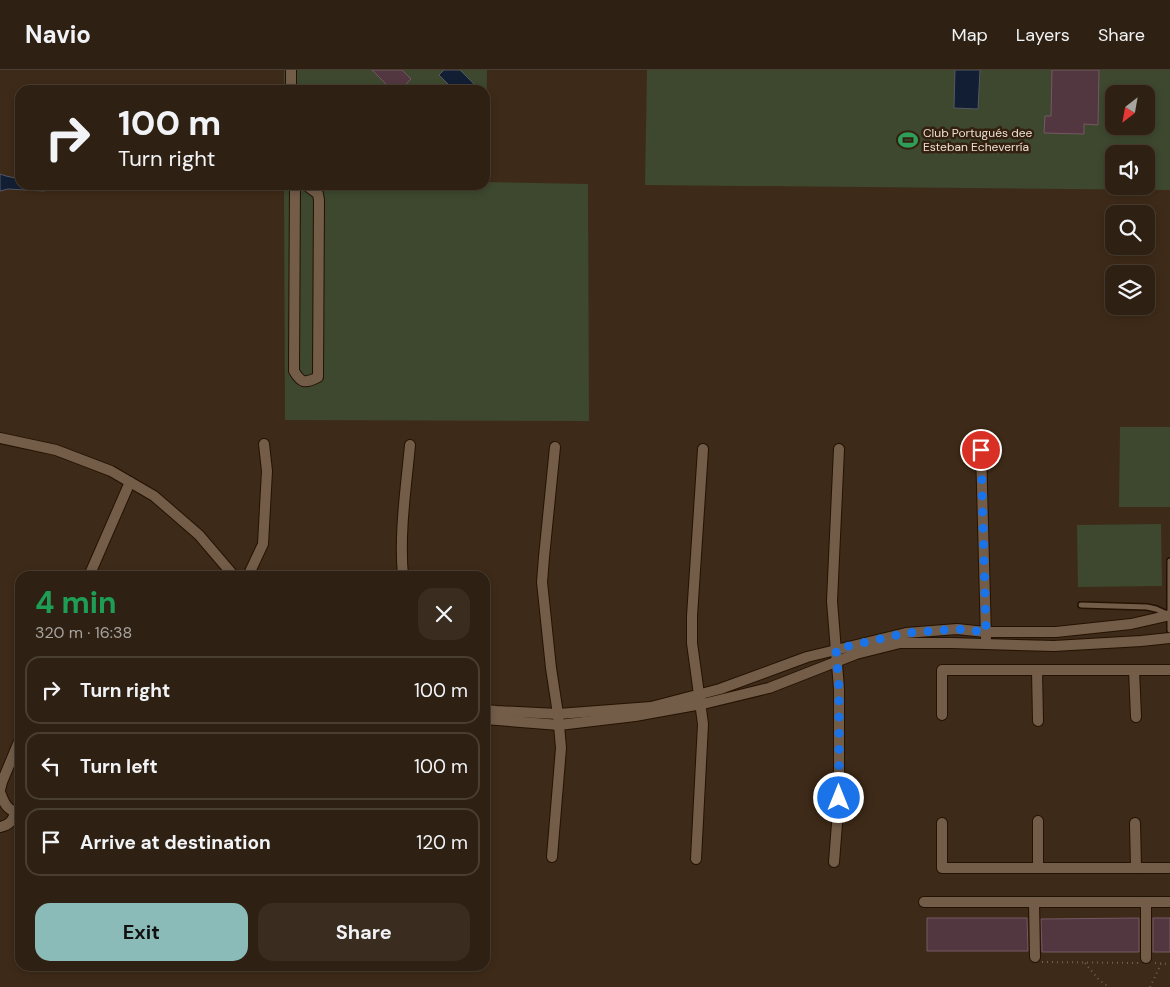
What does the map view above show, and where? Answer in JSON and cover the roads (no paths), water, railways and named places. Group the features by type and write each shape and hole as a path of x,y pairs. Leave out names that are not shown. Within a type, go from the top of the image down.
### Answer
{"street":[{"path":"291,70 291,85"},
{"path":"295,190 294,371 299,379 310,382 318,377 319,200 318,194 313,190"},
{"path":"0,438 56,450 111,471 154,496 199,535 230,571"},
{"path":"250,571 263,544 266,471 264,444"},
{"path":"403,571 403,514 410,445"},
{"path":"552,857 560,748 558,714 542,582 555,447"},
{"path":"696,859 703,724 692,642 692,616 703,448"},
{"path":"834,862 839,798 839,689 832,601 839,449"},
{"path":"981,450 986,644"},
{"path":"92,571 130,482"},
{"path":"490,719 559,725 635,716 699,699 720,689 807,657 906,633 957,629 986,632 1056,632 1131,624 1170,615"},
{"path":"490,711 558,714 651,707 769,688 856,654 900,643 1054,646 1141,642 1170,638"},
{"path":"942,715 942,670 1170,670"},
{"path":"1037,670 1038,721"},
{"path":"1134,670 1136,717"},
{"path":"15,751 0,791 8,809 15,811"},
{"path":"0,827 12,822 15,817"},
{"path":"1038,821 1038,868"},
{"path":"942,823 942,868 1170,868"},
{"path":"1135,823 1136,868"},
{"path":"924,902 1170,902"},
{"path":"1034,902 1036,960"},
{"path":"1146,902 1147,961"}],"lane":[{"path":"1170,561 1170,630"},
{"path":"1081,605 1147,607 1170,615"}],"water":[{"path":"444,70 460,70 475,85 449,85 439,75"},
{"path":"955,70 980,70 978,109 954,108"},
{"path":"0,174 15,178 15,189 0,191"}],"place":[{"name":"Club Portugués dee Esteban Echeverría","path":"908,140"}]}
